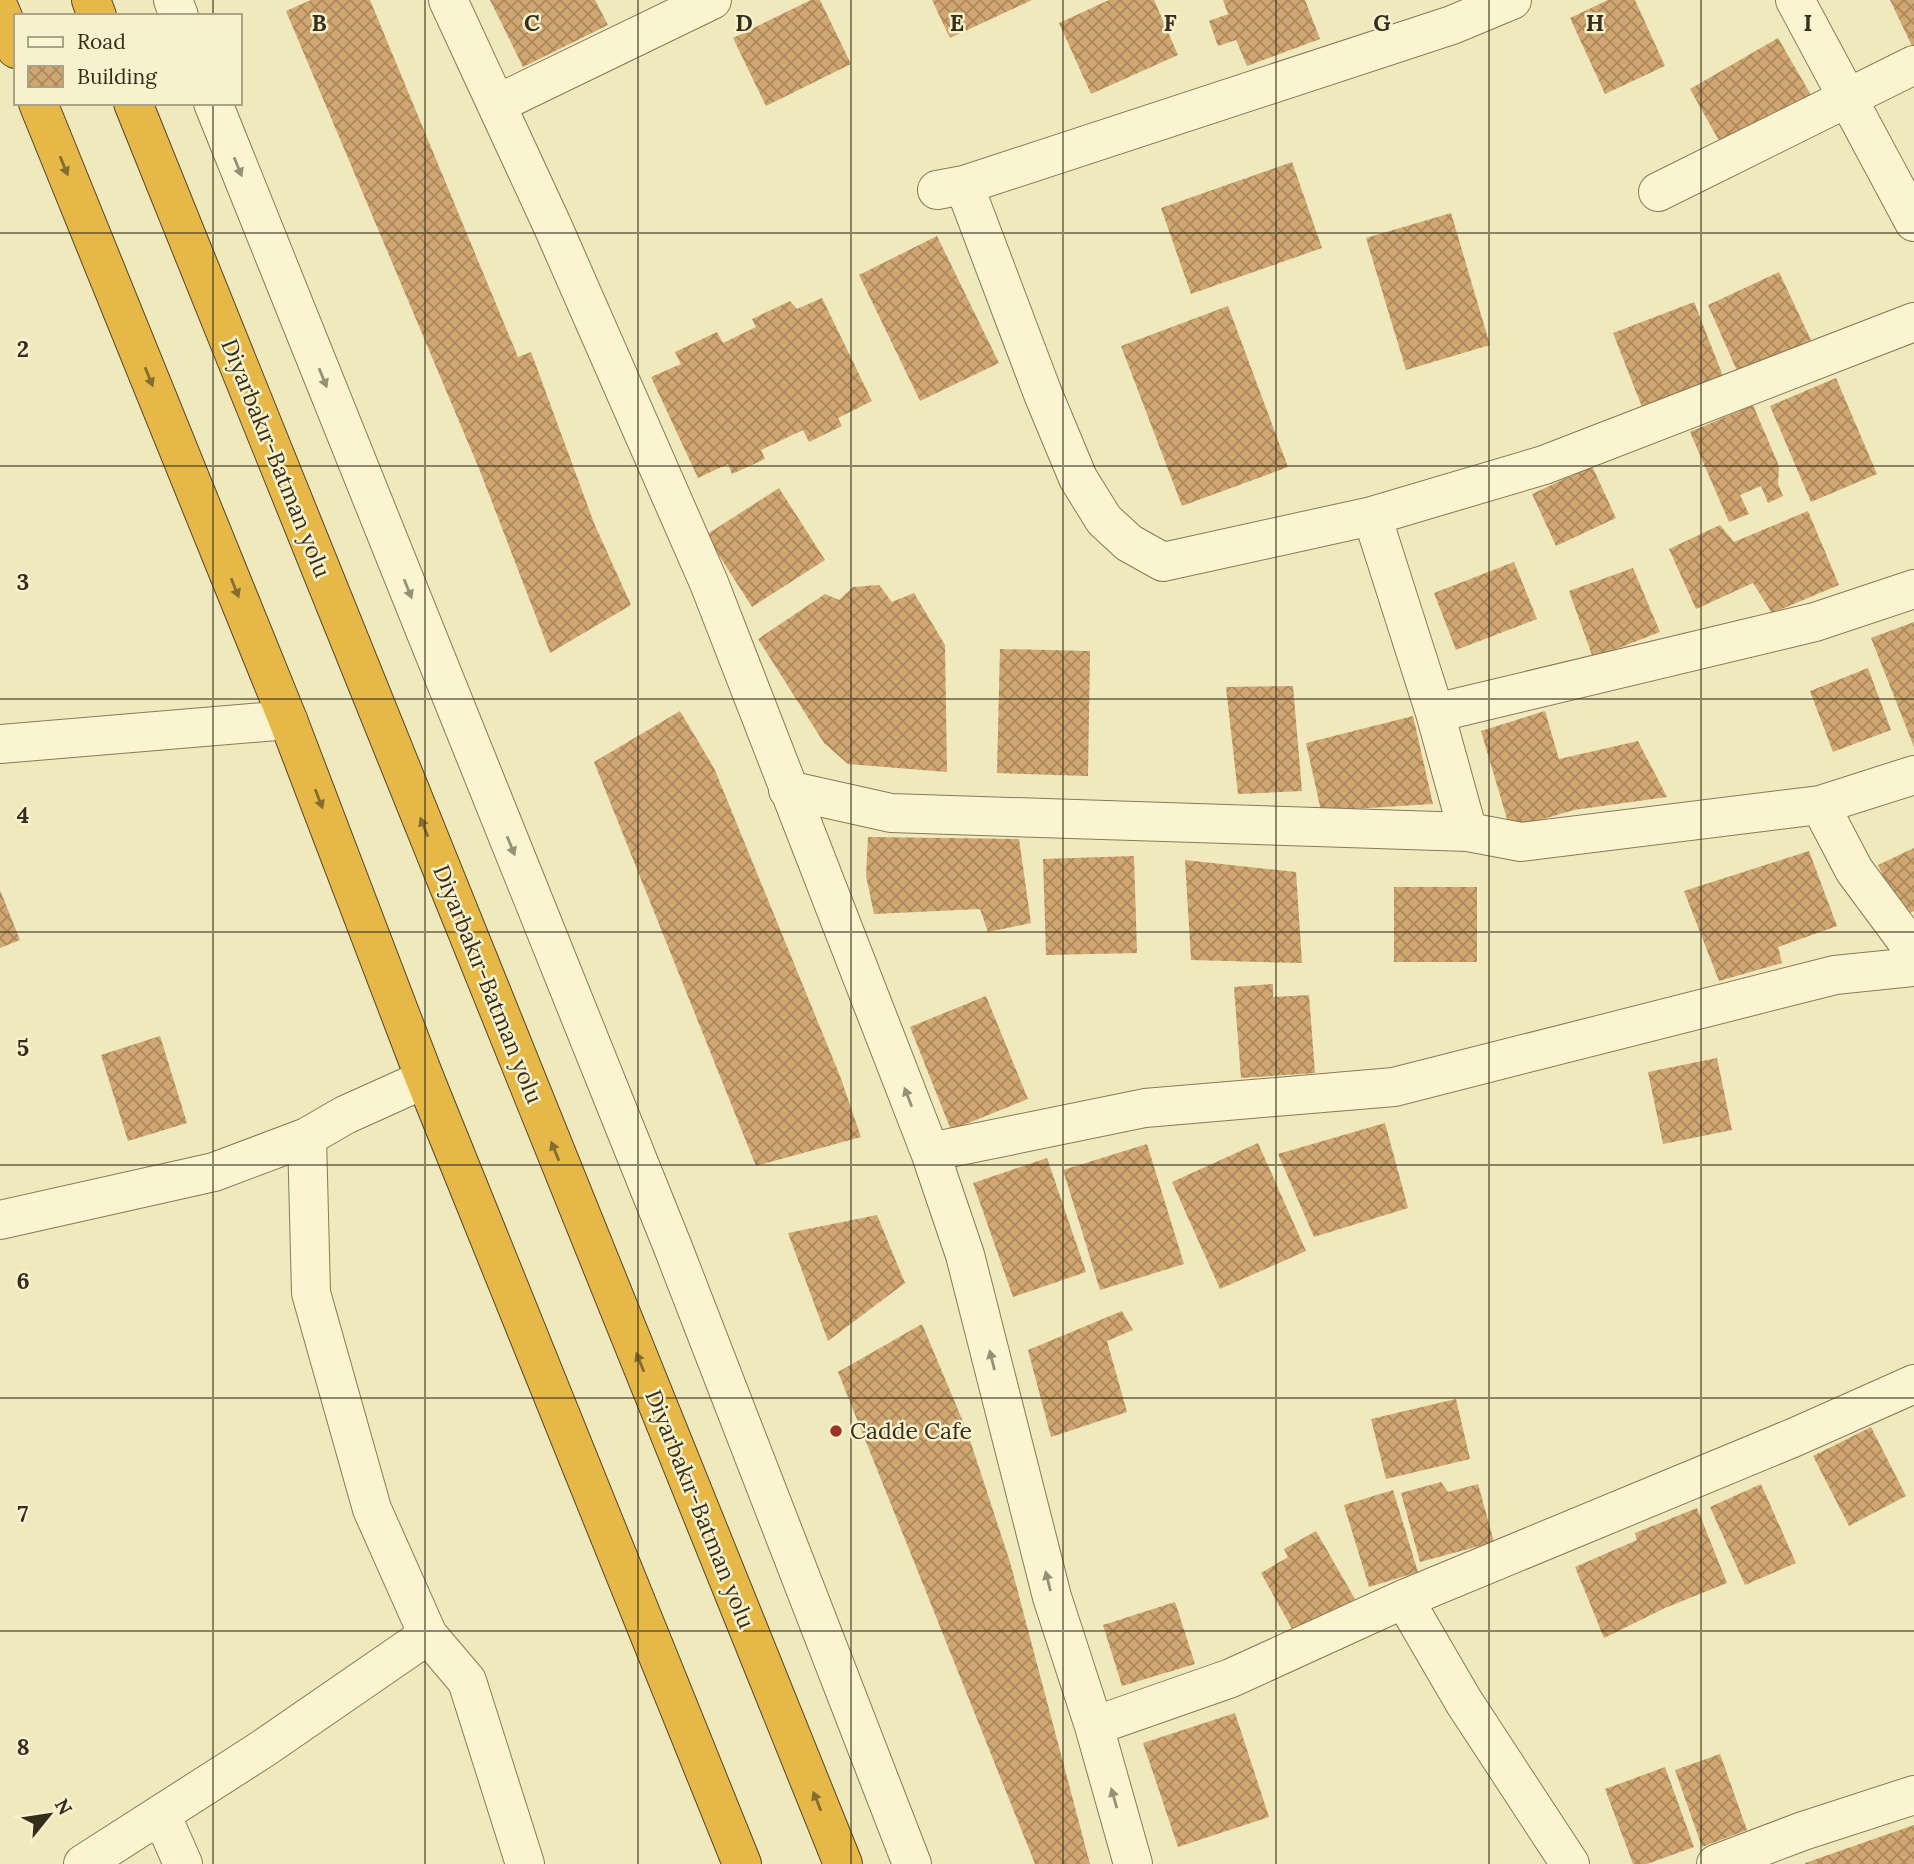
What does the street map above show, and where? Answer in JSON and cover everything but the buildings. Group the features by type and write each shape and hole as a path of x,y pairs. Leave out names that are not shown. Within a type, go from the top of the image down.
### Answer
{"highway":[{"path":"0,10 14,44"},
{"path":"39,105 288,720 425,1079 742,1864"},
{"name":"Diyarbakır-Batman yolu","path":"134,105 842,1864"}],"street":[{"path":"448,0 497,104 709,583 930,1152 965,1255 1052,1597 1094,1726 1133,1864"},
{"path":"497,104 712,0"},
{"path":"1512,0 1452,25 950,187 1078,478 1104,520 1129,544 1163,562 1372,516 1544,464 1914,322"},
{"path":"1795,0 1914,222"},
{"path":"1658,192 1914,65"},
{"path":"214,105 667,1232 912,1864"},
{"path":"1372,516 1435,713 1468,832"},
{"path":"1435,713 1815,622 1914,589"},
{"path":"0,744 288,720"},
{"path":"788,790 891,813 1468,832 1521,842 1820,805 1914,775"},
{"path":"1820,805 1854,870 1914,951"},
{"path":"930,1152 1145,1108 1394,1087 1835,975 1914,967"},
{"path":"0,1220 214,1172 307,1137 345,1115 425,1079"},
{"path":"307,1137 311,1293 373,1509 428,1635 467,1681 525,1864"},
{"path":"1094,1726 1231,1678 1404,1599 1795,1437 1914,1384"},
{"path":"1404,1599 1464,1702 1570,1864"},
{"path":"83,1864 428,1635"},
{"path":"1716,1864 1803,1831 1914,1795"},
{"path":"161,1814 183,1864"}],"place":[{"name":"Cadde Cafe","path":"836,1431"}]}
